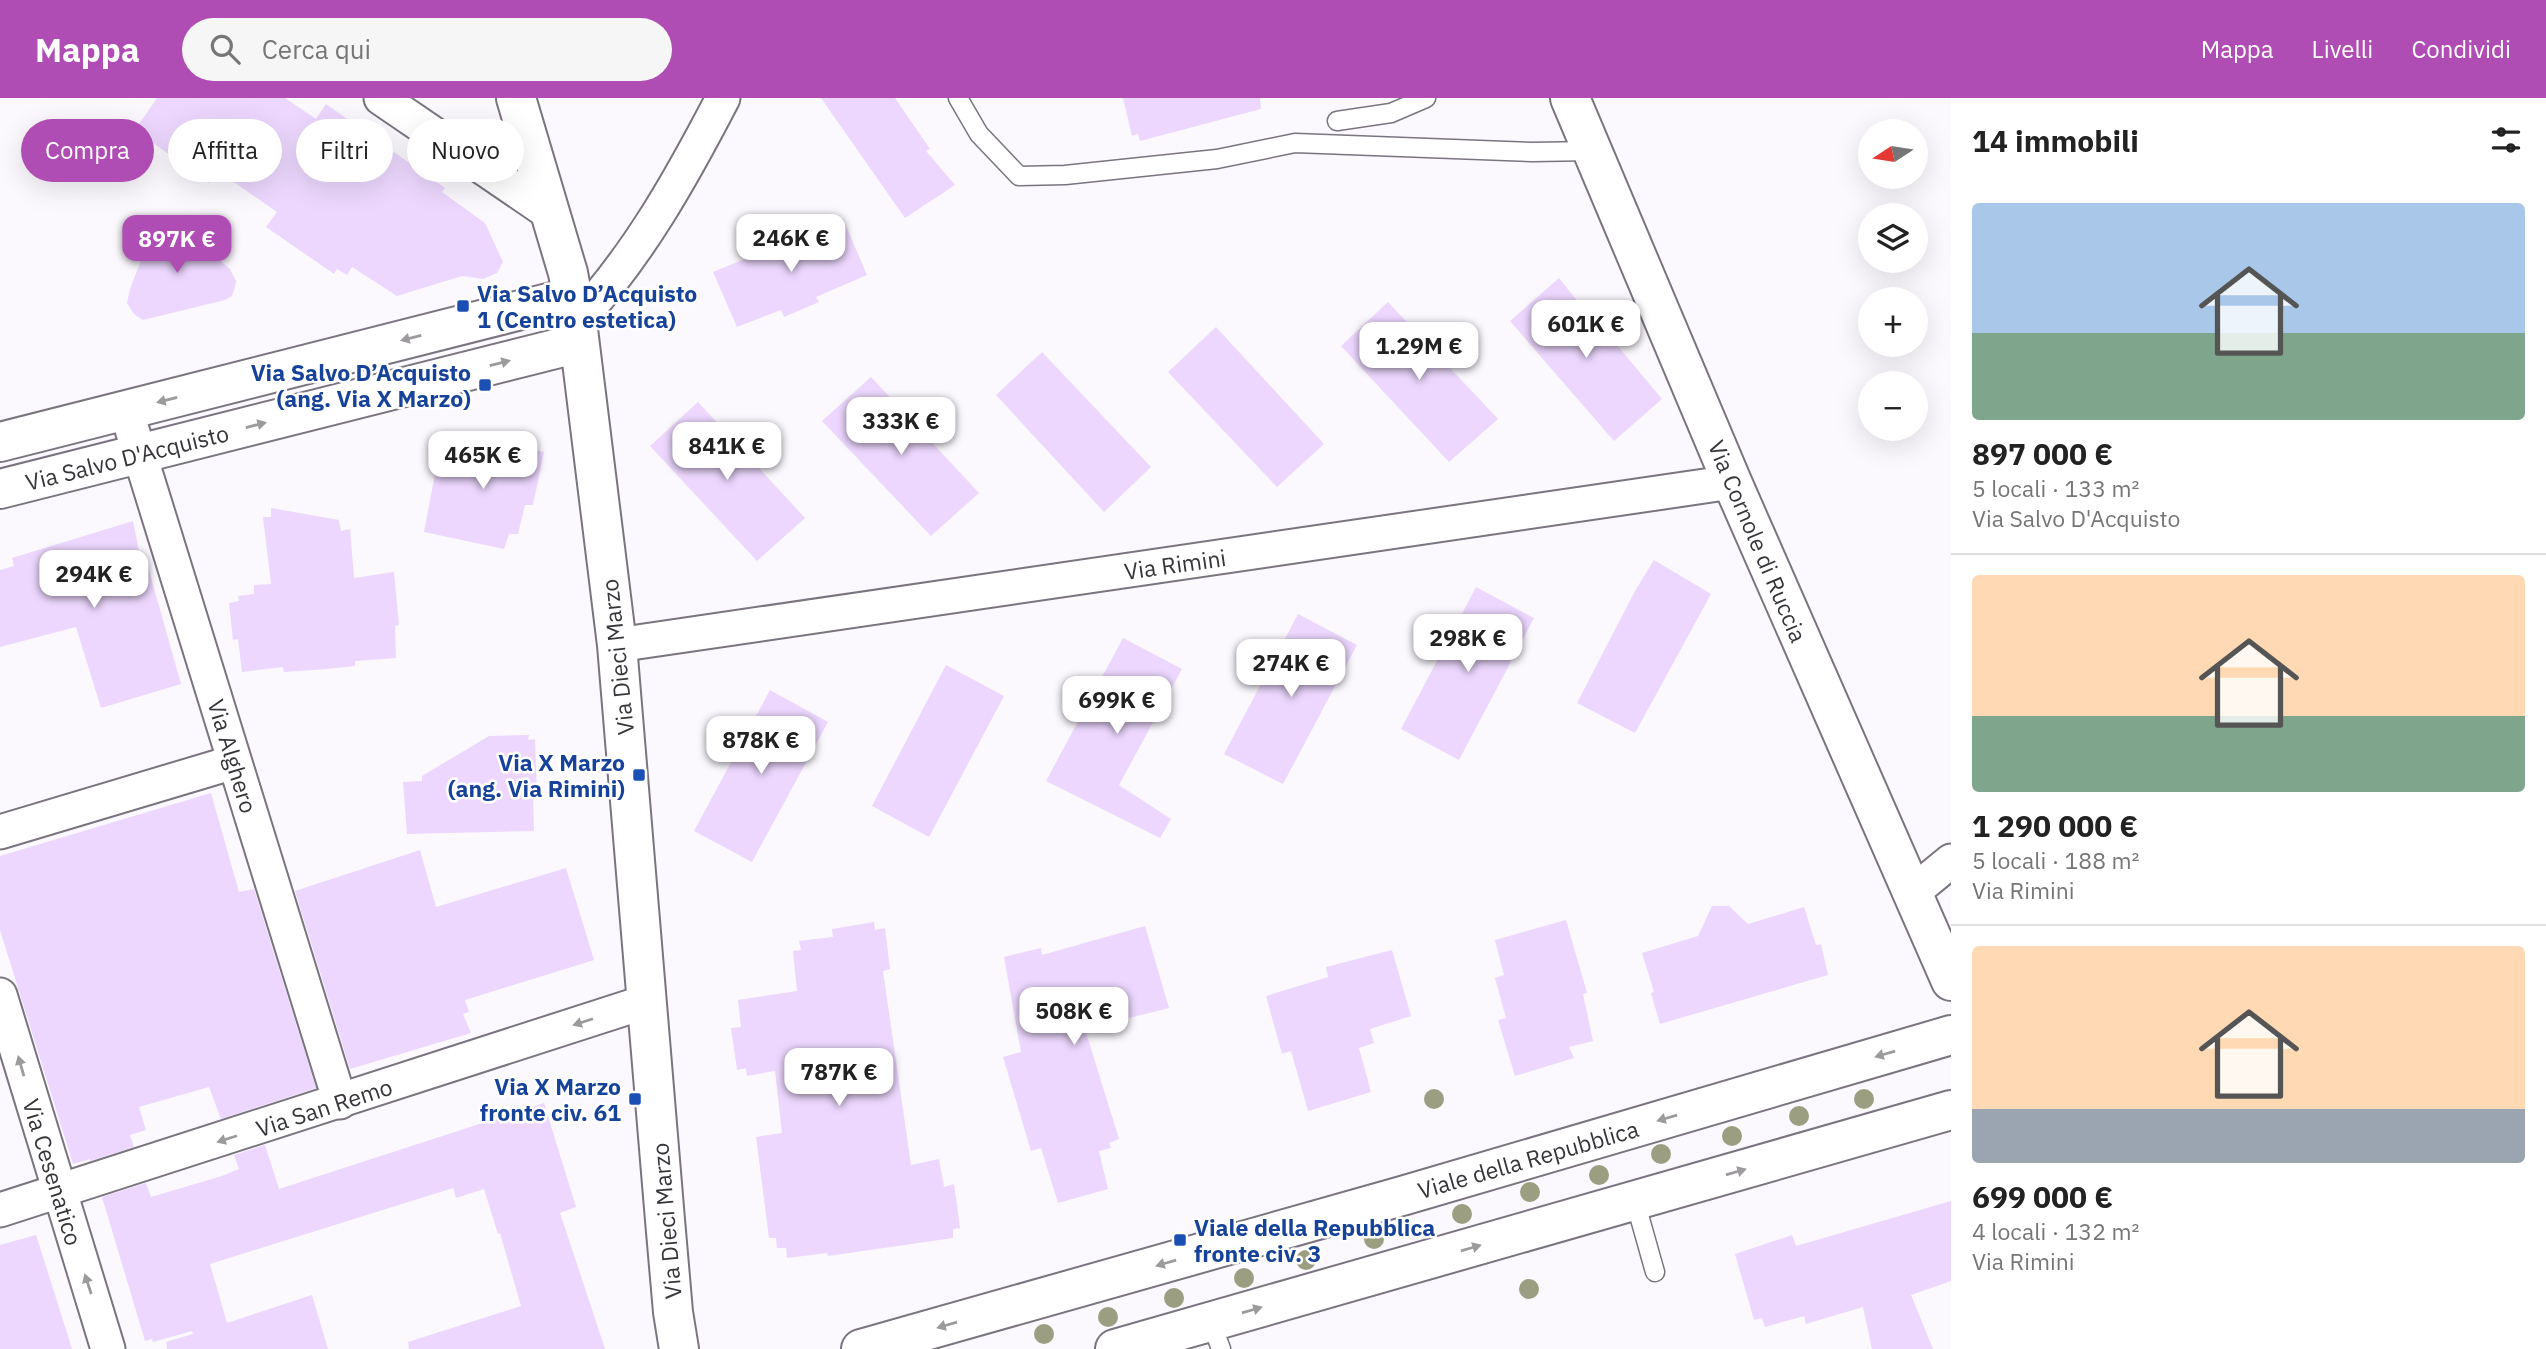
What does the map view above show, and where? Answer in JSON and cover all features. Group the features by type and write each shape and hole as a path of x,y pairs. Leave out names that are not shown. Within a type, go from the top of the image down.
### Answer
{"main road":[{"name":"Via Dieci Marzo","path":"516,98 551,214 576,320 617,645 665,1220 679,1349"},
{"name":"Via Cornole di Ruccia","path":"1570,98 1732,482 1951,981"},
{"name":"Via Salvo D'Acquisto","path":"0,442 126,410 576,320"},
{"name":"Via Salvo D'Acquisto","path":"0,489 139,454 576,320"},
{"name":"Viale della Repubblica","path":"861,1349 1416,1192 1951,1035"},
{"path":"1115,1349 1216,1336 1635,1201 1951,1110"}],"street":[{"path":"381,98 551,214"},
{"path":"576,320 599,298 637,246 688,164 723,98"},
{"name":"Via Alghero","path":"126,410 340,1102"},
{"name":"Via Rimini","path":"617,645 1732,482"},
{"path":"0,832 234,762"},
{"path":"1912,893 1951,861"},
{"name":"Via Cesenatico","path":"0,995 108,1349"},
{"name":"Via San Remo","path":"0,1210 648,1001"}],"lane":[{"path":"957,98 979,134 1018,176 1065,175 1217,159 1295,143 1532,152 1592,151"},
{"path":"1337,121 1391,113 1426,98"},
{"path":"1635,1201 1655,1272"}],"building":[{"path":"157,98 285,98 316,119 296,119 296,182 393,182 393,151 407,161 407,182 436,182 445,188 442,192 485,223 503,262 497,273 483,279 462,276 397,296 352,267 347,275 337,269 334,274 266,227 277,212 234,182 282,182 282,119 168,119 168,154 154,144 154,119 143,119"},
{"path":"821,98 895,98 930,149 926,151 955,185 905,218"},
{"path":"1123,98 1260,98 1261,109 1140,141 1138,134 1132,136"},
{"path":"326,104 347,119 316,119"},
{"path":"171,219 230,269 236,281 235,287 232,296 225,300 143,320 134,314 127,303 130,289 152,232"},
{"path":"843,219 867,275 816,297 819,302 784,317 781,310 737,327 713,272"},
{"path":"1559,278 1662,399 1614,441 1510,321"},
{"path":"1388,302 1498,419 1449,462 1341,346"},
{"path":"1216,327 1324,444 1277,487 1168,372"},
{"path":"1042,352 1151,467 1104,512 996,395"},
{"path":"871,377 979,493 931,536 822,421"},
{"path":"698,402 805,518 757,561 650,446"},
{"path":"453,434 544,452 533,505 525,505 518,534 509,534 504,549 424,532 438,458 448,459"},
{"path":"271,508 339,520 341,531 350,529 354,578 394,572 399,625 395,626 396,658 355,661 355,666 327,669 284,672 283,667 242,672 238,639 233,640 229,603 239,601 238,596 254,594 254,585 271,584 263,517 271,517"},
{"path":"133,521 141,561 146,560 181,684 101,708 76,627 0,647 0,570 14,566 12,558"},
{"path":"1654,560 1711,594 1635,733 1577,703"},
{"path":"1476,587 1534,618 1459,760 1401,729"},
{"path":"1298,614 1357,645 1283,784 1224,754"},
{"path":"1123,638 1182,669 1119,785 1171,819 1160,838 1046,781"},
{"path":"946,665 1004,696 929,837 872,806"},
{"path":"770,690 828,722 752,862 694,831"},
{"path":"529,735 528,740 535,739 537,794 533,794 534,831 407,834 403,782 422,781 422,776 489,736"},
{"path":"211,793 239,892 254,889 316,1088 221,1119 209,1087 139,1107 146,1130 130,1135 134,1147 73,1164 0,930 0,856"},
{"path":"420,850 436,907 566,868 594,960 465,1000 469,1012 463,1014 471,1033 350,1069 295,891"},
{"path":"1712,906 1729,906 1748,924 1804,907 1816,945 1821,944 1828,975 1660,1024 1642,953 1698,936"},
{"path":"1566,920 1587,993 1583,994 1593,1041 1569,1047 1574,1058 1515,1076 1498,1020 1506,1018 1495,978 1504,975 1495,940"},
{"path":"874,922 875,930 885,928 890,969 883,971 911,1165 939,1159 944,1187 954,1184 960,1228 953,1229 953,1238 828,1256 827,1253 787,1258 786,1248 777,1248 776,1238 769,1238 756,1137 782,1133 775,1071 747,1076 746,1068 737,1070 731,1028 741,1027 738,1000 797,991 793,951 801,950 799,941 833,937 832,929"},
{"path":"1145,926 1169,1008 1085,1029 1119,1139 1109,1143 1111,1148 1099,1151 1108,1189 1058,1203 1041,1148 1031,1151 1003,1057 1021,1052 1004,957 1041,948 1042,955"},
{"path":"1392,950 1411,1016 1370,1029 1374,1043 1359,1048 1371,1092 1308,1111 1291,1051 1282,1054 1266,996 1328,977 1326,967"},
{"path":"544,1103 576,1207 560,1213 605,1349 409,1349 408,1342 521,1306 484,1189 456,1198 453,1188 210,1264 227,1323 312,1295 328,1349 167,1349 166,1342 193,1334 192,1331 153,1342 152,1339 145,1341 102,1197 146,1183 151,1197 222,1176 239,1169 234,1155 265,1145 279,1189"},
{"path":"1951,1201 1951,1281 1911,1295 1933,1349 1872,1349 1863,1307 1806,1324 1804,1316 1765,1327 1762,1318 1754,1320 1735,1254 1792,1235 1796,1246"},
{"path":"36,1235 72,1349 0,1349 0,1245"}],"place":[{"name":"Via Salvo D’Acquisto 1 (Centro estetica)","path":"463,306"},
{"name":"Via Salvo D’Acquisto (ang. Via X Marzo)","path":"485,385"},
{"name":"Via X Marzo (ang. Via Rimini)","path":"639,775"},
{"name":"Via X Marzo fronte civ. 61","path":"635,1099"},
{"name":"Viale della Repubblica fronte civ. 3","path":"1180,1240"}]}
